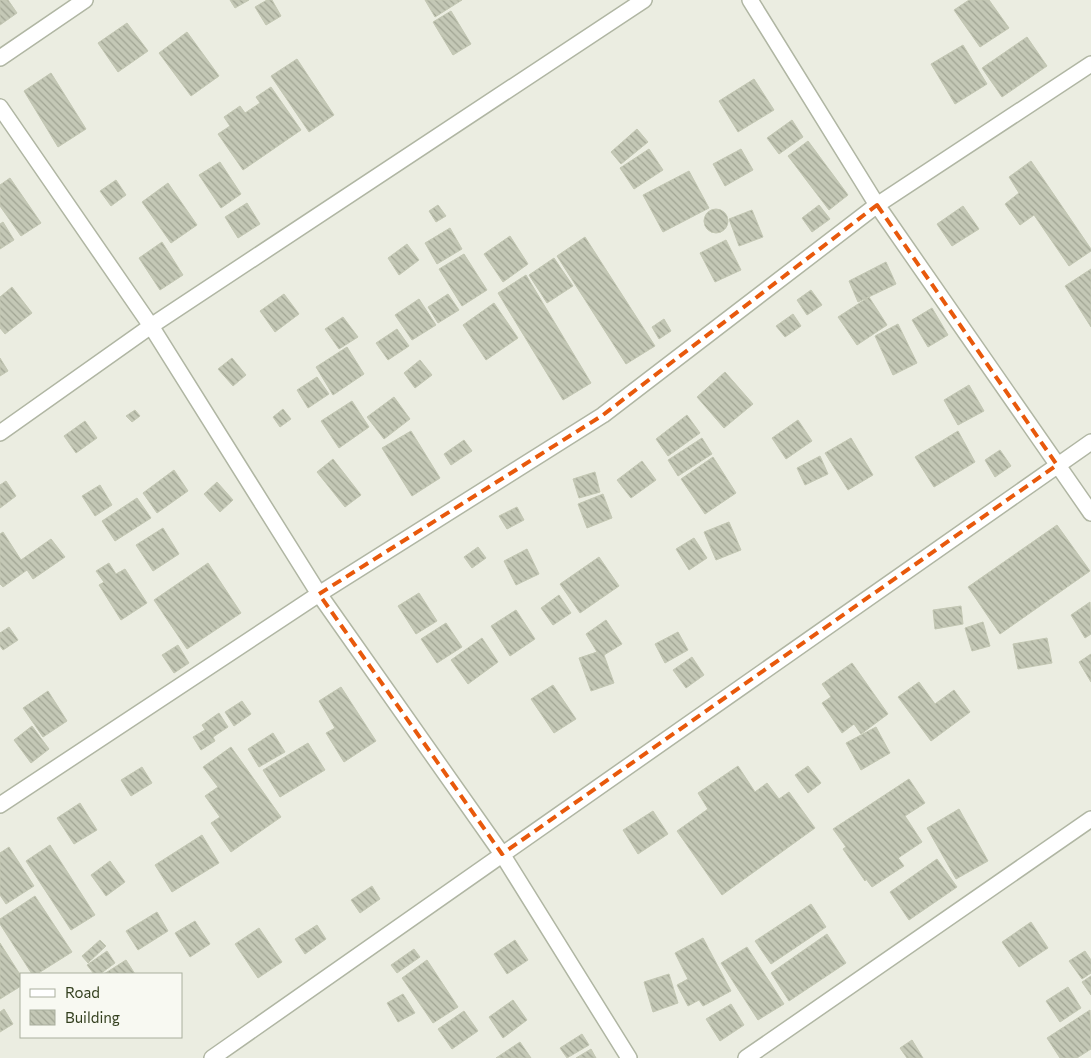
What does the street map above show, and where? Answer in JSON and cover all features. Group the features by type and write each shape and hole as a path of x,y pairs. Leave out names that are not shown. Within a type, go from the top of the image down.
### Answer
{"street":[{"path":"0,58 85,0"},
{"path":"0,433 151,326 644,0"},
{"path":"750,0 878,205 1091,513"},
{"path":"0,805 319,594 603,415 878,205 1091,64"},
{"path":"0,107 151,326 319,594 502,854 629,1058"},
{"path":"212,1058 1091,442"},
{"path":"746,1058 1091,819"}],"highlighted area":[{"path":"877,205 1057,465 502,854 319,594 603,415"}],"building":[{"path":"0,0 8,0 17,13 0,25"},
{"path":"230,0 249,0 235,8"},
{"path":"267,0 272,0 281,16 266,25 255,7"},
{"path":"425,0 462,0 435,17"},
{"path":"969,0 989,0 1009,28 980,47 954,10"},
{"path":"451,11 471,44 453,55 433,22"},
{"path":"127,23 148,51 118,72 98,43"},
{"path":"187,32 219,76 191,96 159,53"},
{"path":"1027,37 1047,66 1002,97 982,68"},
{"path":"963,45 987,84 955,104 931,64"},
{"path":"297,59 334,115 309,132 271,76"},
{"path":"51,73 86,129 58,147 24,91"},
{"path":"754,79 774,110 738,132 719,101"},
{"path":"271,87 301,130 243,170 218,134 230,126 224,117 240,106 245,113 260,103 256,97"},
{"path":"792,120 803,137 779,154 767,138"},
{"path":"637,129 648,142 621,164 611,152"},
{"path":"808,141 848,195 829,210 788,156"},
{"path":"649,149 663,170 634,189 620,168"},
{"path":"741,149 753,170 725,186 713,164"},
{"path":"1031,161 1091,249 1091,251 1069,266 1034,215 1020,225 1005,204 1019,193 1009,177"},
{"path":"220,162 241,194 221,208 199,175"},
{"path":"689,171 709,208 663,232 643,195"},
{"path":"10,178 41,223 21,236 0,206 0,185"},
{"path":"116,180 126,195 111,206 100,191"},
{"path":"168,183 197,225 171,243 142,202"},
{"path":"247,203 260,224 238,238 225,217"},
{"path":"438,205 446,216 436,222 429,211"},
{"path":"819,205 830,219 812,232 802,218"},
{"path":"963,206 979,229 952,246 937,224"},
{"path":"716,209 725,212 728,221 725,230 716,233 707,230 704,221 707,212"},
{"path":"752,210 763,237 739,246 729,219"},
{"path":"3,222 14,240 0,249 0,224"},
{"path":"450,228 462,249 437,264 425,243"},
{"path":"510,236 528,264 503,282 484,254"},
{"path":"585,237 655,346 626,364 557,256"},
{"path":"726,240 741,270 715,282 700,253"},
{"path":"162,242 183,275 160,290 139,258"},
{"path":"407,244 419,260 399,275 388,258"},
{"path":"464,254 487,290 462,306 439,269"},
{"path":"554,258 573,286 547,303 529,275"},
{"path":"886,262 896,284 858,302 849,281"},
{"path":"1091,269 1091,327 1065,286"},
{"path":"526,275 591,383 563,400 498,293"},
{"path":"12,287 32,313 5,334 0,328 0,297"},
{"path":"811,290 822,305 807,315 797,300"},
{"path":"284,294 299,314 275,332 260,311"},
{"path":"448,294 459,310 438,323 428,307"},
{"path":"869,297 887,325 857,345 838,317"},
{"path":"419,299 436,325 412,340 395,315"},
{"path":"494,303 518,338 486,360 463,325"},
{"path":"932,308 948,335 928,347 912,320"},
{"path":"793,314 801,326 785,337 776,326"},
{"path":"343,317 358,337 339,349 325,329"},
{"path":"664,319 671,331 659,339 652,327"},
{"path":"898,324 917,363 893,375 875,336"},
{"path":"397,329 409,346 388,360 376,343"},
{"path":"347,347 364,374 333,395 316,367"},
{"path":"0,358 8,371 0,376"},
{"path":"232,358 246,375 233,386 218,369"},
{"path":"420,360 432,375 415,388 404,373"},
{"path":"725,372 753,404 724,428 697,397"},
{"path":"317,377 329,394 308,408 297,390"},
{"path":"969,385 984,411 958,425 944,400"},
{"path":"394,397 410,419 384,439 367,417"},
{"path":"352,401 369,427 339,448 321,421"},
{"path":"283,409 291,419 280,427 273,417"},
{"path":"135,410 140,416 132,422 126,416"},
{"path":"687,415 700,433 668,456 656,439"},
{"path":"798,420 812,441 786,459 772,438"},
{"path":"85,421 97,438 76,453 64,436"},
{"path":"411,431 440,478 412,496 382,448"},
{"path":"958,431 975,462 934,487 915,457"},
{"path":"702,438 712,454 678,476 668,460"},
{"path":"851,438 873,475 848,490 825,453"},
{"path":"464,440 472,451 451,465 444,454"},
{"path":"1000,450 1011,466 995,477 985,460"},
{"path":"820,456 828,474 805,485 797,468"},
{"path":"713,457 736,493 705,514 681,479"},
{"path":"333,459 361,495 345,507 317,472"},
{"path":"642,461 656,480 631,498 617,480"},
{"path":"174,470 188,491 157,513 143,493"},
{"path":"595,472 600,492 579,498 573,479"},
{"path":"6,481 16,496 0,508 0,485"},
{"path":"217,482 233,500 220,512 204,494"},
{"path":"100,485 112,505 95,516 82,496"},
{"path":"603,494 612,518 587,528 578,504"},
{"path":"137,498 151,518 115,541 102,521"},
{"path":"517,507 524,520 507,529 499,516"},
{"path":"729,522 741,550 716,560 704,532"},
{"path":"1057,525 1090,571 1000,634 968,587"},
{"path":"163,528 179,554 153,571 136,545"},
{"path":"3,532 21,560 51,539 65,557 33,579 27,570 3,587 0,584 0,534"},
{"path":"694,538 707,558 689,570 676,549"},
{"path":"478,547 486,558 472,568 464,557"},
{"path":"527,549 539,574 516,585 504,561"},
{"path":"599,557 619,586 580,613 560,584"},
{"path":"109,563 116,574 125,569 147,603 121,620 99,585 104,582 96,571"},
{"path":"208,563 241,613 187,649 154,600"},
{"path":"419,593 437,621 416,634 398,606"},
{"path":"559,595 571,613 553,625 541,608"},
{"path":"1090,602 1091,634 1085,638 1071,615"},
{"path":"961,606 963,624 935,629 933,610"},
{"path":"516,610 535,639 510,656 491,626"},
{"path":"606,620 622,644 604,655 614,683 591,691 579,658 597,652 586,634"},
{"path":"983,622 990,646 972,651 965,628"},
{"path":"446,623 462,647 437,663 421,639"},
{"path":"9,627 18,640 3,650 0,646 0,633"},
{"path":"678,632 688,650 665,663 655,644"},
{"path":"482,638 498,662 468,684 451,660"},
{"path":"1047,638 1052,663 1018,669 1013,644"},
{"path":"178,645 189,663 174,673 162,655"},
{"path":"1091,654 1091,682 1079,662"},
{"path":"692,657 704,675 686,688 673,670"},
{"path":"852,663 888,714 861,734 854,724 842,733 822,703 831,697 822,684"},
{"path":"919,682 935,704 954,690 970,712 931,741 898,697"},
{"path":"553,685 576,719 554,733 531,699"},
{"path":"341,687 376,741 344,762 326,733 335,728 319,701"},
{"path":"48,691 67,721 43,737 23,708"},
{"path":"242,701 251,714 234,726 225,712"},
{"path":"219,713 228,727 213,737 215,741 201,750 193,737 205,730 202,725"},
{"path":"32,726 49,749 31,763 14,740"},
{"path":"876,727 890,753 861,770 846,743"},
{"path":"273,733 285,752 259,767 248,749"},
{"path":"308,743 325,770 280,797 263,770"},
{"path":"231,747 281,817 231,852 211,823 220,817 205,796 218,787 203,767"},
{"path":"738,766 755,792 767,783 779,799 789,792 815,828 722,895 677,831 708,809 698,793"},
{"path":"808,766 821,783 808,793 795,775"},
{"path":"142,767 152,783 131,796 121,780"},
{"path":"909,779 925,803 905,816 922,842 898,858 904,866 872,887 866,879 865,881 843,849 846,847 833,829"},
{"path":"80,803 97,830 74,844 57,818"},
{"path":"959,809 988,861 956,879 927,828"},
{"path":"653,811 668,834 638,854 623,830"},
{"path":"202,835 219,863 172,892 155,865"},
{"path":"50,845 95,915 71,930 26,861"},
{"path":"9,847 34,886 6,904 0,895 0,853"},
{"path":"937,859 957,887 909,920 890,892"},
{"path":"110,861 125,882 106,896 91,875"},
{"path":"372,886 380,899 360,913 351,900"},
{"path":"35,896 72,952 39,973 31,973 0,924 0,919"},
{"path":"811,904 826,927 771,964 755,941"},
{"path":"157,912 168,931 138,950 126,931"},
{"path":"195,921 210,944 190,957 175,933"},
{"path":"1031,922 1048,948 1019,967 1002,942"},
{"path":"317,925 326,939 305,954 295,939"},
{"path":"259,928 282,962 258,978 235,944"},
{"path":"827,934 846,963 789,1001 771,973"},
{"path":"703,938 731,991 703,1006 699,1000 688,1006 677,985 688,979 675,953"},
{"path":"100,940 106,946 88,963 82,956"},
{"path":"515,940 528,960 507,974 494,954"},
{"path":"0,943 20,974 20,987 0,999"},
{"path":"747,947 784,1004 758,1020 721,963"},
{"path":"414,949 420,957 397,973 391,965"},
{"path":"107,951 115,963 101,973 93,973 87,965"},
{"path":"1085,951 1091,960 1091,973 1082,979 1069,961"},
{"path":"126,960 134,973 106,973"},
{"path":"427,960 458,1007 433,1023 402,978"},
{"path":"669,974 678,1003 653,1012 644,982"},
{"path":"1091,976 1091,995 1082,982"},
{"path":"1068,987 1081,1008 1060,1022 1046,1001"},
{"path":"403,994 415,1013 398,1022 387,1003"},
{"path":"513,1000 527,1020 503,1038 489,1017"},
{"path":"731,1004 744,1025 720,1041 706,1019"},
{"path":"4,1009 13,1024 0,1032 0,1012"},
{"path":"1090,1010 1091,1049 1077,1058 1060,1058 1047,1038"},
{"path":"464,1011 478,1031 452,1049 438,1029"},
{"path":"582,1034 589,1045 567,1058 560,1048"},
{"path":"912,1040 923,1058 907,1058 900,1048"},
{"path":"520,1042 531,1058 496,1058"},
{"path":"591,1049 596,1058 576,1058"}]}
